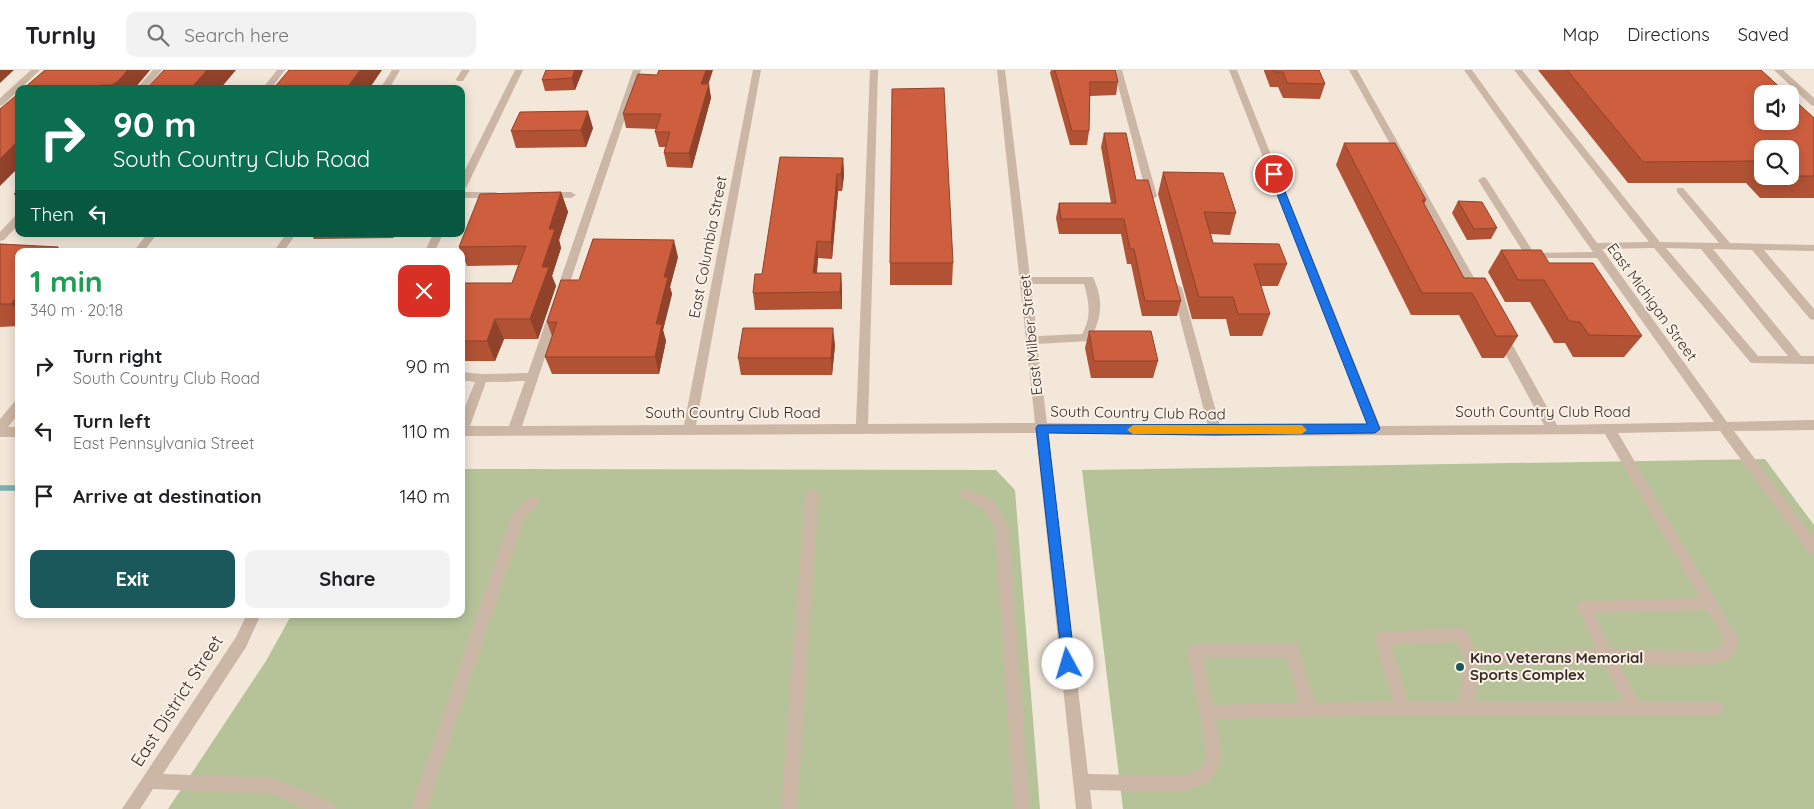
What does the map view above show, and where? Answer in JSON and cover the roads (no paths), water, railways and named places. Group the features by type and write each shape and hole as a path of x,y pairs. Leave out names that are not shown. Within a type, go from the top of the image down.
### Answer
{"street":[{"path":"20,85 36,70"},
{"path":"144,85 158,70"},
{"path":"269,85 281,70"},
{"path":"387,85 396,70"},
{"path":"460,79 466,70"},
{"path":"465,180 519,70"},
{"path":"514,430 637,70"},
{"name":"East Columbia Street","path":"689,429 757,70"},
{"path":"862,429 874,70"},
{"name":"East Milber Street","path":"1001,70 1084,809"},
{"path":"1118,70 1154,203"},
{"path":"1233,70 1375,429"},
{"path":"1354,70 1482,300"},
{"name":"East Michigan Street","path":"1468,70 1814,550"},
{"path":"1518,70 1656,245 1755,360 1814,360"},
{"path":"1778,70 1814,103"},
{"path":"0,103 15,89"},
{"path":"1482,180 1531,256 1656,245 1813,248"},
{"path":"1680,190 1728,247"},
{"path":"465,195 508,195"},
{"path":"535,195 572,195"},
{"path":"0,238 15,222"},
{"path":"141,248 150,237"},
{"path":"281,248 288,237"},
{"path":"1705,247 1798,360"},
{"path":"1755,247 1814,316"},
{"path":"1174,279 1215,431"},
{"path":"1025,281 1089,280 1097,315 1085,338 1032,340"},
{"path":"1496,326 1553,430"},
{"path":"465,376 532,377"},
{"path":"465,423 482,378"},
{"path":"0,428 15,409"},
{"name":"South Country Club Road","path":"465,431 1042,428 1215,431 1375,429 1553,430 1814,425"},
{"path":"1472,659 1711,658 1722,655 1730,647 1731,638 1608,428"},
{"path":"0,432 15,432"},
{"path":"967,494 988,505 1002,528 1022,809"},
{"path":"789,809 812,495"},
{"path":"419,809 518,516 533,502"},
{"path":"1635,708 1584,607 1711,604"},
{"name":"East District Street","path":"130,809 241,642 252,618"},
{"path":"1403,708 1382,639 1461,635 1472,659 1466,708"},
{"path":"1081,782 1185,784 1204,776 1212,765 1213,754 1207,712 1194,651 1292,650 1309,710"},
{"path":"1207,712 1403,708 1717,708"},
{"path":"149,781 272,786 328,809"}],"waterway":[{"path":"0,488 15,488"}],"place":[{"name":"Kino Veterans Memorial Sports Complex","path":"1460,667"}]}
